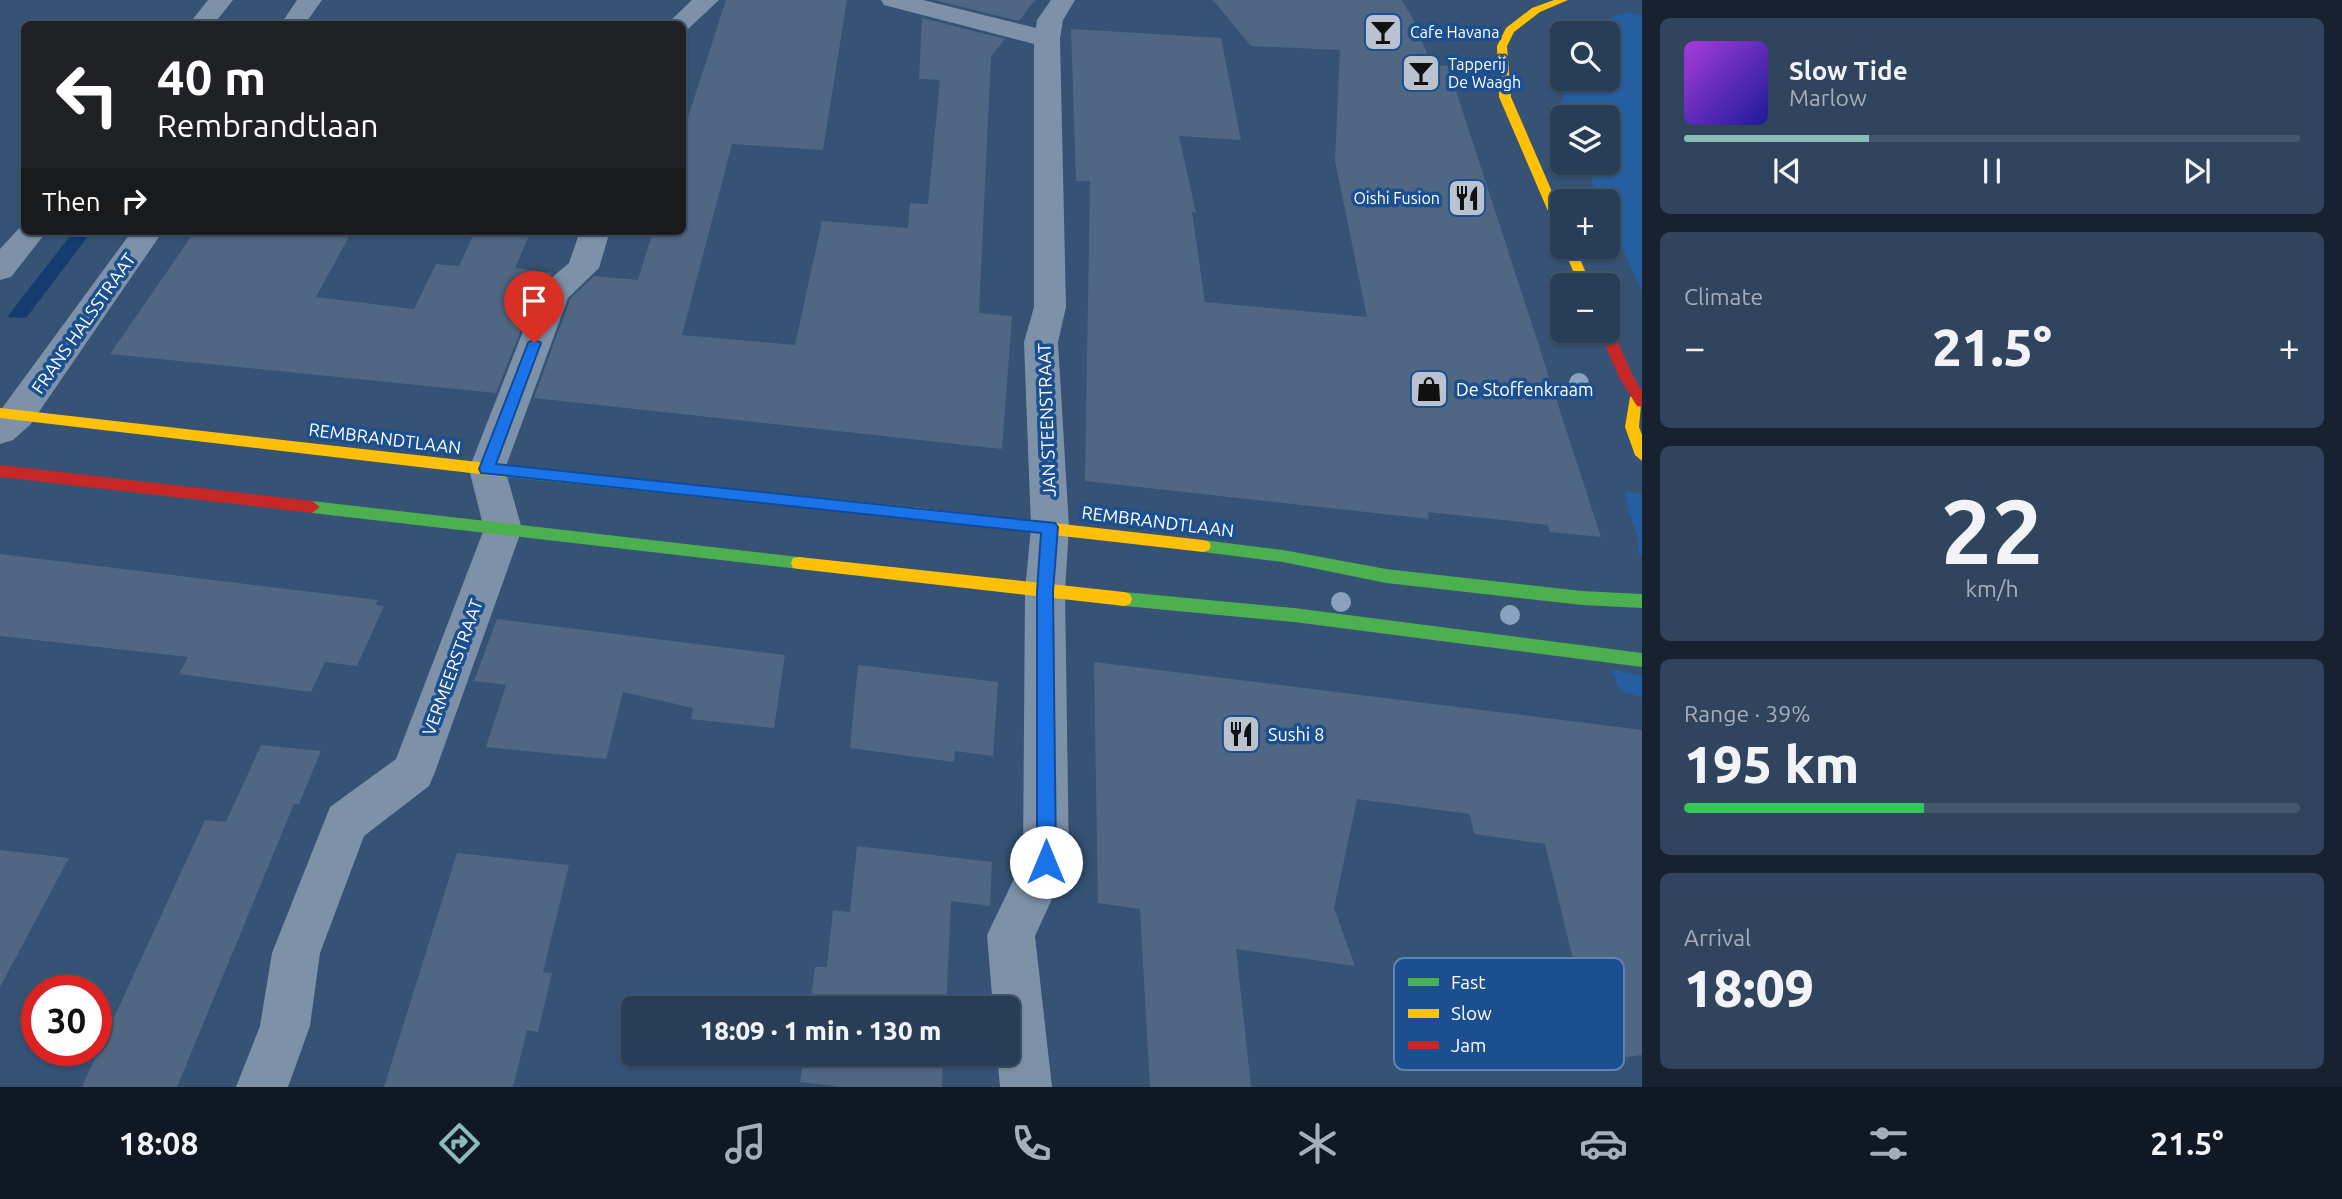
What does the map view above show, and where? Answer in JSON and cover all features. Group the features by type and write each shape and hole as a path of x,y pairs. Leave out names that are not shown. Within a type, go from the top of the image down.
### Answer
{"street":[{"path":"204,21 221,0"},
{"path":"295,21 310,0"},
{"path":"682,21 707,0"},
{"path":"893,0 1047,39"},
{"name":"JAN STEENSTRAAT","path":"1026,1087 1011,935 1046,862 1045,591 1050,527 1041,342 1050,307 1047,39 1050,20 1063,0"},
{"path":"1550,202 1505,97 1503,46 1510,30 1536,10 1563,0"},
{"path":"0,270 29,235"},
{"name":"FRANS HALSSTRAAT","path":"6,420 145,235"},
{"path":"503,528 486,469 554,293 583,268 594,235"},
{"path":"1612,343 1639,399 1632,427 1642,455"},
{"name":"REMBRANDTLAAN","path":"6,420 1050,527 1283,556 1386,576 1582,598 1642,601"},
{"path":"0,471 1045,591 1294,615 1642,660"},
{"name":"VERMEERSTRAAT","path":"262,1087 285,1026 296,953 346,822 413,772 503,528"}],"shaded area":[{"path":"1618,15 1642,15 1642,292 1620,243 1620,189 1596,189 1589,175 1620,175 1620,105 1560,105 1566,91 1620,91 1620,21 1606,21"},
{"path":"71,235 89,235 26,318 7,317"},
{"path":"1626,492 1642,494 1642,556 1638,553 1638,537 1628,508"},
{"path":"1612,670 1642,675 1642,697 1620,691"}],"building":[{"path":"726,0 847,0 823,150 732,144 682,335 795,345 822,221 908,228 910,203 928,204 940,80 919,79 922,18 1005,39 991,56 979,313 1012,316 1002,449 534,398 570,299 594,276 638,280 652,235 686,235 686,124"},
{"path":"934,0 1035,0 1019,21"},
{"path":"1213,0 1402,0 1432,65 1448,66 1601,537 1550,532 1548,525 1428,512 1429,519 1085,481 1090,181 1076,181 1071,29 1221,38 1241,140 1179,136 1196,213 1192,212 1205,302 1367,317 1335,161 1340,50 1251,46"},
{"path":"192,235 350,235 316,297 414,309 436,264 459,266 473,235 529,235 515,268 553,273 536,292 496,393 110,354"},
{"path":"0,554 378,600 375,605 384,606 357,666 325,662 311,692 179,674 188,657 0,636"},
{"path":"497,619 785,655 774,728 691,719 693,708 623,692 606,759 486,747 506,685 474,681"},
{"path":"1094,662 1642,730 1642,1055 1626,1057 1624,1049 1624,958 1573,958 1545,844 1474,834 1470,814 1357,799 1334,908 1355,966 1236,949 1251,1087 1150,1087 1140,909 1098,903"},
{"path":"858,665 998,682 993,756 955,751 954,762 850,748"},
{"path":"261,745 321,751 299,804 294,804 177,1087 82,1087 92,1066 112,1066 112,1022 205,820 226,822"},
{"path":"857,846 992,862 990,906 951,901 947,996 811,996 815,967 827,967 833,910 850,912"},
{"path":"0,850 69,858 0,987"},
{"path":"457,853 569,865 543,972 552,973 538,1032 527,1030 513,1087 384,1087"},
{"path":"802,1066 943,1066 942,1087 843,1087 800,1082"}],"traffic: fast":[{"path":"505,471 913,513"},
{"path":"312,507 799,563"},
{"path":"1203,546 1283,556 1386,576 1582,598 1642,601"},
{"path":"1124,599 1294,615 1642,660"}],"traffic: slow":[{"path":"1550,202 1505,97 1502,46 1510,30 1536,10 1563,0"},
{"path":"1574,259 1580,273"},
{"path":"1637,397 1632,427 1642,455"},
{"path":"0,413 505,471"},
{"path":"913,513 1203,546"},
{"path":"799,563 1124,599"}],"traffic: jam":[{"path":"1611,343 1626,377 1642,402"},
{"path":"0,471 312,507"}],"place":[{"name":"Cafe Havana","path":"1383,32"},
{"name":"Tapperij De Waagh","path":"1421,73"},
{"name":"Oishi Fusion","path":"1467,198"},
{"name":"De Stoffenkraam","path":"1429,389"},
{"name":"Sushi 8","path":"1241,734"}],"route":[{"path":"534,343 486,469 1050,527 1045,591 1046,862"}]}
